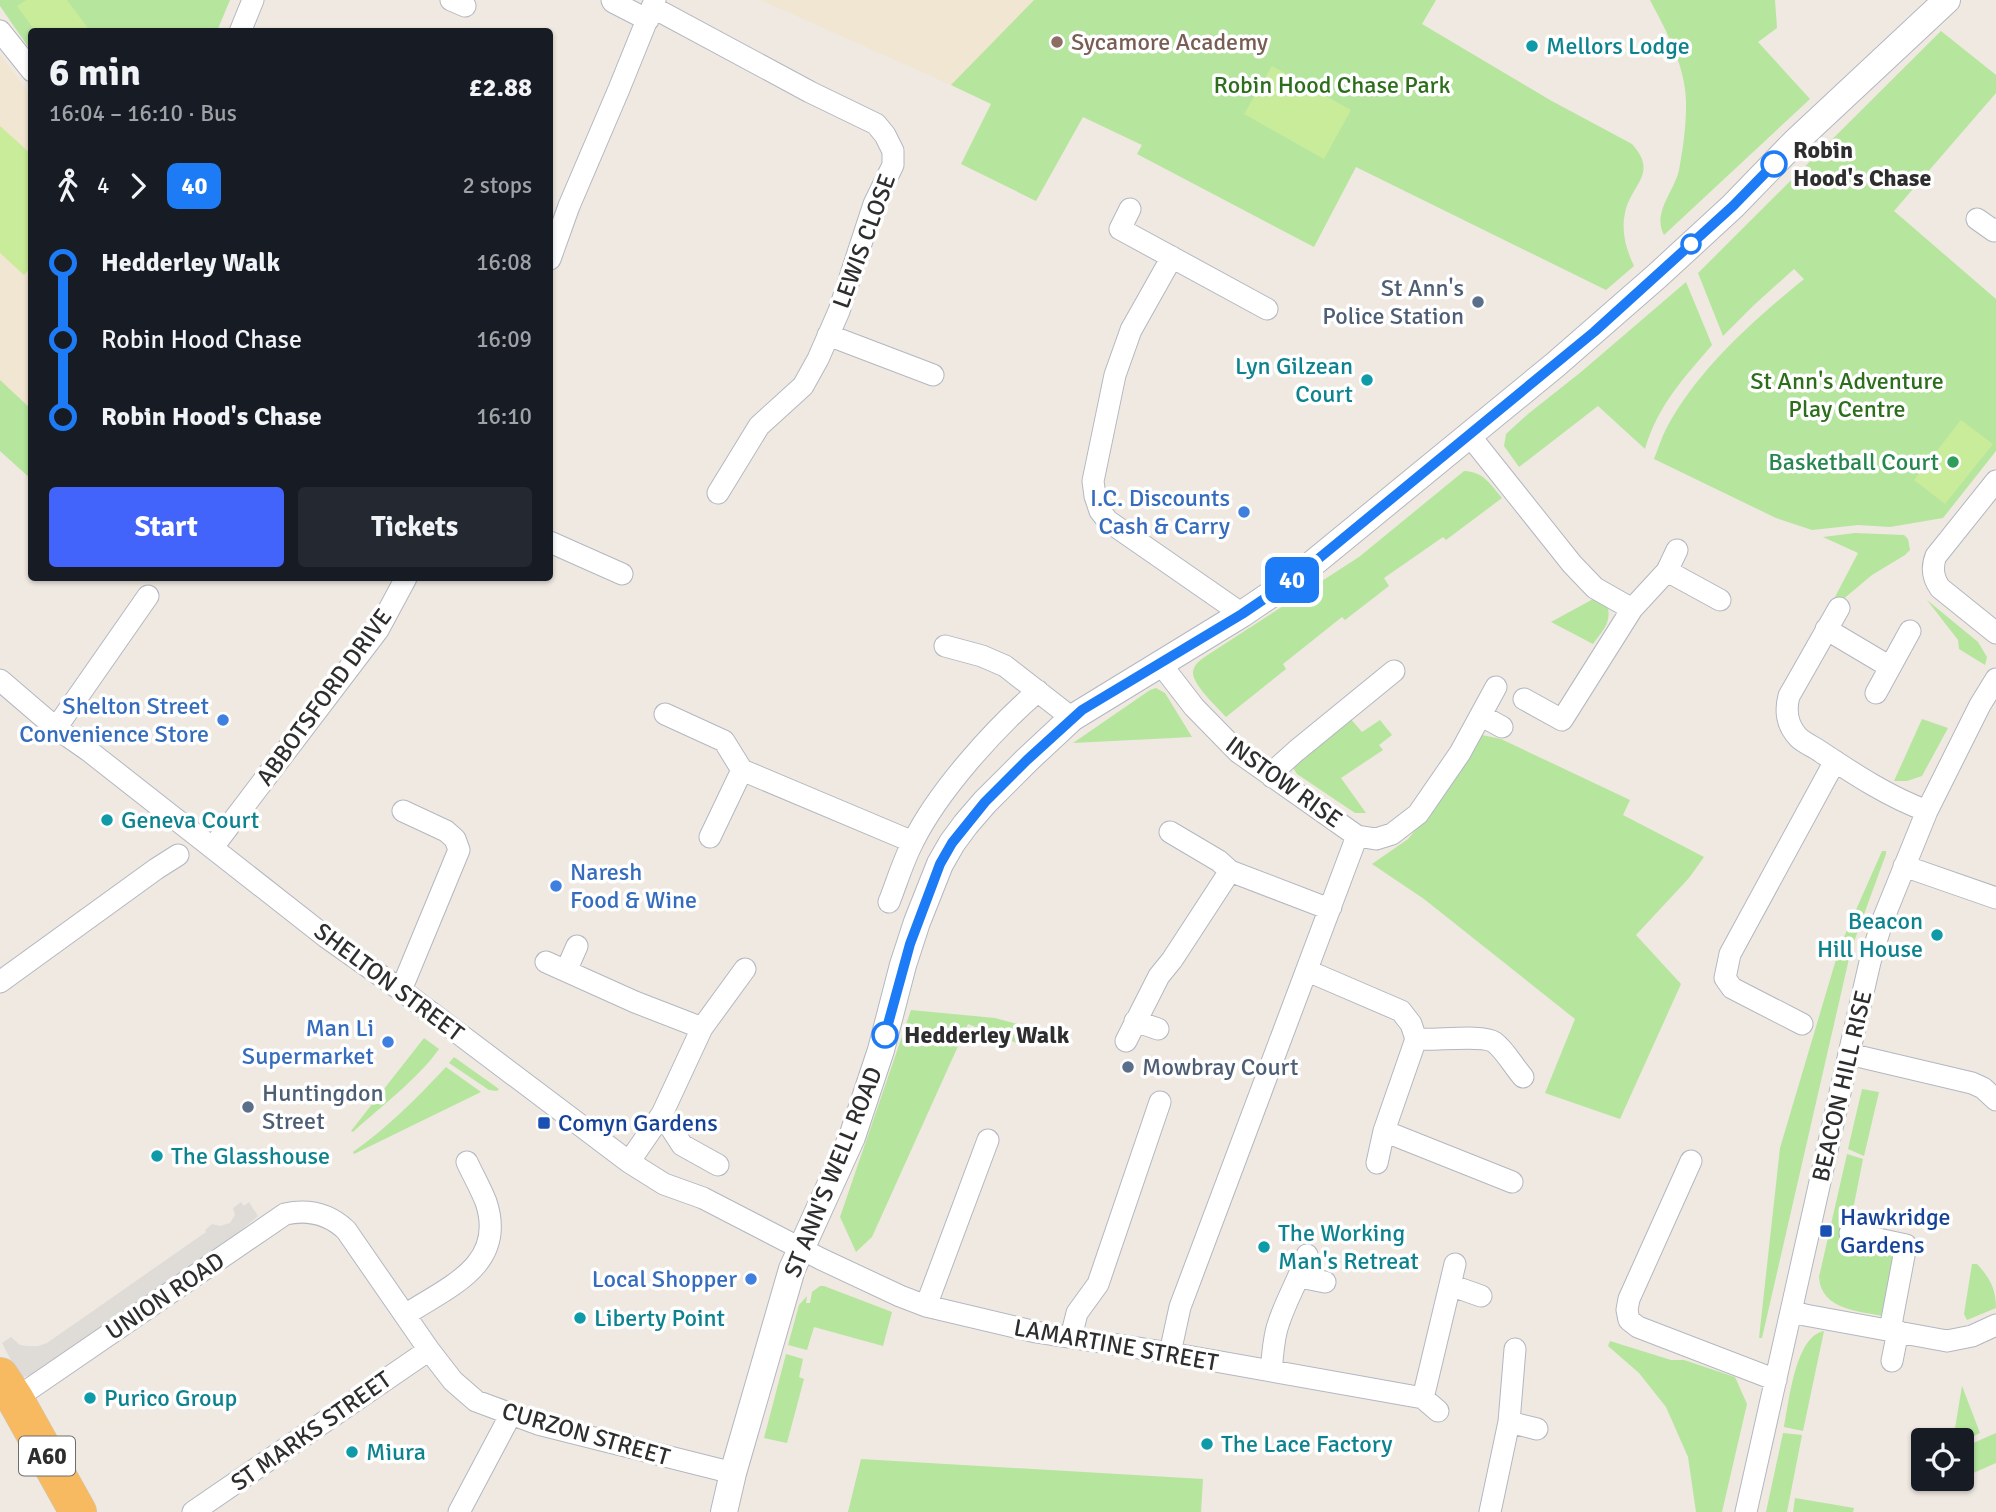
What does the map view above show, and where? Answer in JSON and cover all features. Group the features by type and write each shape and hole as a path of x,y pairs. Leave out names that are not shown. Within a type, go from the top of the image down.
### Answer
{"highway":[{"name":"A60","path":"8,1388 78,1512"}],"street":[{"path":"242,28 253,0"},
{"name":"LEWIS CLOSE","path":"612,0 651,9 876,124 893,151 893,165 874,204 839,311 818,359 803,386 759,426 718,493"},
{"name":"ST ANN'S WELL ROAD","path":"724,1512 792,1269 852,1137 881,1050 906,954 927,897 940,864 966,824 1018,768 1072,718 1242,614 1295,578 1594,332 1733,206 1846,94 1947,0"},
{"path":"553,251 651,9"},
{"path":"0,31 28,66"},
{"path":"1130,209 1120,229 1267,309"},
{"path":"1171,257 1131,330 1115,375 1093,488 1100,511 1108,521 1242,614"},
{"path":"828,335 933,375"},
{"path":"1470,436 1572,565 1595,588 1632,609"},
{"path":"1996,481 1932,564 1934,580 1940,588 1996,633"},
{"path":"553,544 596,570 622,574"},
{"path":"1524,699 1562,720 1632,609 1667,571 1678,550"},
{"path":"1667,571 1720,600"},
{"name":"ABBOTSFORD DRIVE","path":"213,847 378,630 404,581"},
{"path":"56,728 148,596"},
{"path":"1839,608 1789,696 1787,719 1798,736 1835,761 1894,796 1927,811"},
{"path":"1826,629 1890,667"},
{"path":"1876,693 1910,631"},
{"path":"945,646 982,656 1005,666 1072,718"},
{"name":"INSTOW RISE","path":"1160,663 1215,730 1238,752 1357,836"},
{"path":"1272,777 1275,770 1296,751 1369,705 1394,671"},
{"name":"SHELTON STREET","path":"0,680 56,728 326,937 401,990 629,1162 664,1184 703,1198 801,1248"},
{"name":"BEACON HILL RISE","path":"1746,1512 1810,1222 1870,962 1882,922 1927,811 1979,705 1996,680"},
{"path":"1170,1353 1180,1307 1282,1005 1308,971 1357,836 1376,839 1392,834 1418,814 1460,753 1496,687"},
{"path":"927,897 892,893 913,842 949,788 981,748 1019,707 1038,691"},
{"path":"665,714 724,741 741,770 913,842"},
{"path":"1482,716 1502,727"},
{"path":"1802,1024 1732,988 1726,978 1730,954 1835,761"},
{"path":"710,837 741,770"},
{"path":"401,990 459,850 455,839 446,831 403,811"},
{"path":"1170,832 1219,861 1230,872 1324,907 1331,907"},
{"path":"0,982 178,855"},
{"path":"1904,866 1996,898"},
{"path":"1126,1041 1159,976 1178,963 1230,872"},
{"path":"566,971 577,946"},
{"path":"546,962 635,1002 702,1028"},
{"path":"629,1162 662,1114 702,1028 745,969"},
{"path":"1308,971 1401,1011 1411,1024 1416,1039 1384,1131 1377,1163"},
{"path":"1135,1021 1158,1029"},
{"path":"1416,1039 1485,1038 1496,1043 1523,1077"},
{"path":"1849,1054 1965,1081 1983,1088 1996,1100"},
{"path":"1071,1337 1077,1313 1098,1284 1160,1102"},
{"path":"662,1114 682,1145 718,1165"},
{"path":"1384,1131 1512,1182"},
{"path":"926,1306 954,1256 988,1140"},
{"path":"1691,1161 1629,1299 1629,1320 1638,1327 1776,1380"},
{"path":"405,1315 472,1270 489,1244 489,1216 485,1200 467,1162"},
{"name":"UNION ROAD","path":"8,1388 285,1214 320,1214"},
{"name":"CURZON STREET","path":"320,1214 336,1220 346,1230 429,1350 453,1381 476,1401 538,1424 733,1474"},
{"path":"1850,1233 1906,1245 1892,1361"},
{"name":"LAMARTINE STREET","path":"801,1248 900,1296 926,1306 990,1323 1271,1371 1431,1405 1453,1274 1481,1296"},
{"path":"1271,1371 1278,1325 1307,1255"},
{"path":"1300,1277 1325,1282"},
{"path":"1792,1311 1947,1341 1972,1336 1996,1325"},
{"path":"1490,1512 1509,1422 1516,1349"},
{"name":"ST MARKS STREET","path":"193,1512 429,1350"},
{"path":"458,1512 511,1414"},
{"path":"1509,1422 1537,1429"}],"shaded area":[{"name":"Sycamore Academy","path":"761,0 1279,0 1143,146 1083,117 1069,141"},
{"path":"0,54 28,92 28,476 0,451"},
{"path":"241,1202 244,1206 249,1202 258,1216 235,1235 36,1374 19,1376 2,1343 11,1337 20,1345 38,1346 47,1343 206,1232 212,1224 220,1226 230,1223 235,1215 233,1208"}],"green space":[{"path":"0,0 230,0 218,28 28,28 28,47 0,6"},
{"path":"26,0 67,0 88,28 33,28 17,6"},
{"name":"Robin Hood Chase Park","path":"1034,0 1436,0 1422,24 1550,100 1632,144 1640,154 1643,171 1628,203 1624,220 1625,240 1634,266 1606,290 1356,167 1314,247 1137,154 1142,145 1083,117 1036,201 961,164 991,104 951,85"},
{"path":"1650,0 1775,0 1777,28 1758,42 1810,99 1664,235 1661,227 1662,211 1679,170 1686,106 1680,65"},
{"name":"St Ann's Adventure Play Centre","path":"1941,31 1996,75 1996,93 1894,211 1996,299 1996,451 1943,518 1890,527 1858,525 1812,530 1776,518 1654,459 1666,429 1694,386 1746,330 1804,279 1794,269 1723,336 1698,273"},
{"path":"1272,66 1351,110 1324,159 1244,114"},
{"path":"0,126 28,151 28,270 24,275 0,253"},
{"path":"1686,282 1712,345 1664,406 1645,449 1598,406 1519,467 1504,446 1506,434"},
{"path":"0,380 28,406 28,476 0,451"},
{"name":"Basketball Court","path":"1961,420 1993,444 1945,504 1914,480"},
{"path":"1464,471 1481,476 1502,498 1446,540 1443,537 1384,578 1389,586 1345,620 1342,617 1283,664 1286,669 1226,717 1196,683 1193,672 1198,662 1359,557"},
{"path":"1855,533 1904,535 1908,539 1910,550 1872,575 1841,601 1835,597 1858,553 1823,537"},
{"path":"1595,598 1608,608 1609,614 1605,627 1593,644 1551,622"},
{"path":"1927,600 1978,642 1987,657 1985,665 1959,649 1958,640"},
{"path":"1156,688 1165,693 1192,737 1073,743 1150,690"},
{"path":"1349,717 1362,732 1380,720 1392,735 1379,745 1383,750 1341,778 1366,813 1355,813 1297,774 1292,766"},
{"path":"1922,719 1948,728 1922,776 1907,781 1894,781"},
{"path":"1482,735 1501,739 1630,800 1623,815 1704,857 1689,878 1636,935 1681,984 1620,1119 1545,1093 1575,1019 1424,899 1372,864 1408,839 1441,799"},
{"path":"1882,851 1886,851 1886,854 1851,950 1762,1338 1759,1338 1780,1148 1840,946"},
{"path":"911,1010 995,1018 1025,1026 1019,1044 968,1024 872,1237 856,1252 840,1217"},
{"path":"424,1038 439,1049 398,1092 351,1131"},
{"path":"454,1057 499,1089 489,1090 449,1063"},
{"path":"446,1067 481,1092 354,1154 353,1152 401,1112"},
{"path":"1862,1089 1879,1092 1864,1156 1848,1149"},
{"path":"1847,1154 1863,1159 1847,1240 1889,1249 1895,1255 1888,1317 1844,1308 1827,1297 1821,1288 1819,1277"},
{"path":"1972,1264 1977,1264 1989,1279 1996,1308 1967,1320 1964,1314"},
{"path":"820,1286 892,1312 883,1346 814,1327 807,1350 788,1345 799,1305 807,1296 806,1303 810,1303 812,1292"},
{"path":"1824,1331 1803,1431 1784,1427 1800,1357 1814,1336"},
{"path":"1610,1341 1671,1360 1684,1360 1735,1377 1747,1404 1722,1512 1696,1512 1688,1457 1666,1407 1639,1373 1608,1346"},
{"path":"786,1354 803,1359 799,1377 804,1379 787,1443 764,1438"},
{"path":"1962,1386 1980,1433 1974,1436 1974,1428 1955,1428"},
{"path":"1783,1433 1802,1435 1787,1512 1766,1512"},
{"path":"1996,1433 1996,1463 1974,1473 1974,1443"},
{"path":"861,1459 1203,1479 1201,1512 848,1512"},
{"path":"1795,1498 1854,1508 1853,1512 1793,1512"}],"bus line":[{"name":"40","path":"885,1035 903,965 940,864 952,843 985,802 1027,760 1082,710 1242,614 1295,578 1594,332 1733,206 1774,164"}],"place":[{"name":"Sycamore Academy","path":"1057,42"},
{"name":"Mellors Lodge","path":"1532,46"},
{"name":"Robin Hood's Chase","path":"1774,164"},
{"name":"St Ann's Police Station","path":"1478,302"},
{"name":"Lyn Gilzean Court","path":"1367,380"},
{"name":"Basketball Court","path":"1953,462"},
{"name":"I.C. Discounts Cash & Carry","path":"1244,512"},
{"name":"Shelton Street Convenience Store","path":"223,720"},
{"name":"Geneva Court","path":"107,820"},
{"name":"Naresh Food & Wine","path":"556,886"},
{"name":"Beacon Hill House","path":"1937,935"},
{"name":"Hedderley Walk","path":"885,1035"},
{"name":"Man Li Supermarket","path":"388,1042"},
{"name":"Mowbray Court","path":"1128,1067"},
{"name":"Huntingdon Street","path":"248,1107"},
{"name":"Comyn Gardens","path":"544,1123"},
{"name":"The Glasshouse","path":"157,1156"},
{"name":"Hawkridge Gardens","path":"1826,1231"},
{"name":"The Working Man's Retreat","path":"1264,1247"},
{"name":"Local Shopper","path":"751,1279"},
{"name":"Liberty Point","path":"580,1318"},
{"name":"Purico Group","path":"90,1398"},
{"name":"The Lace Factory","path":"1207,1444"},
{"name":"Miura","path":"352,1452"}]}
